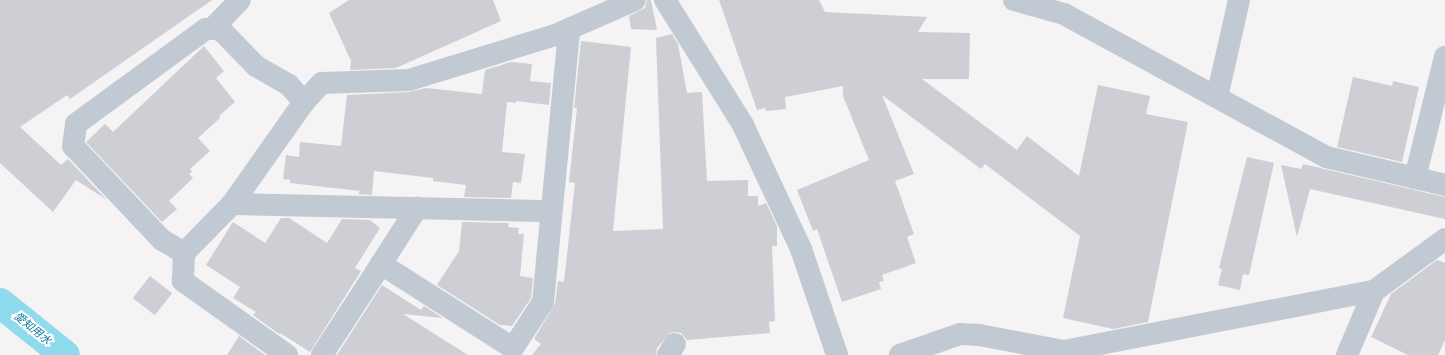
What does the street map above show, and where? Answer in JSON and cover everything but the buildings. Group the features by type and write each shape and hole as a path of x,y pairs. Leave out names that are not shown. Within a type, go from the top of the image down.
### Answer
{"street":[{"path":"212,29 240,0"},
{"path":"287,355 183,281 184,253 232,204 304,102 322,83 409,80 569,30 635,0"},
{"path":"664,0 743,125 801,249 835,354"},
{"path":"1014,0 1064,14 1326,158 1445,185"},
{"path":"1217,98 1239,0"},
{"path":"184,253 162,240 73,146 76,124 206,29 219,28 256,66 289,85 304,102"},
{"path":"381,264 513,348 543,302 569,30"},
{"path":"1415,178 1445,57"},
{"path":"232,204 551,211"},
{"path":"322,355 417,208"},
{"path":"900,355 960,334 978,335 1064,353 1374,291 1445,240"},
{"path":"1347,355 1374,291"}],"waterway":[{"name":"愛知用水","path":"0,303 65,355"}]}
